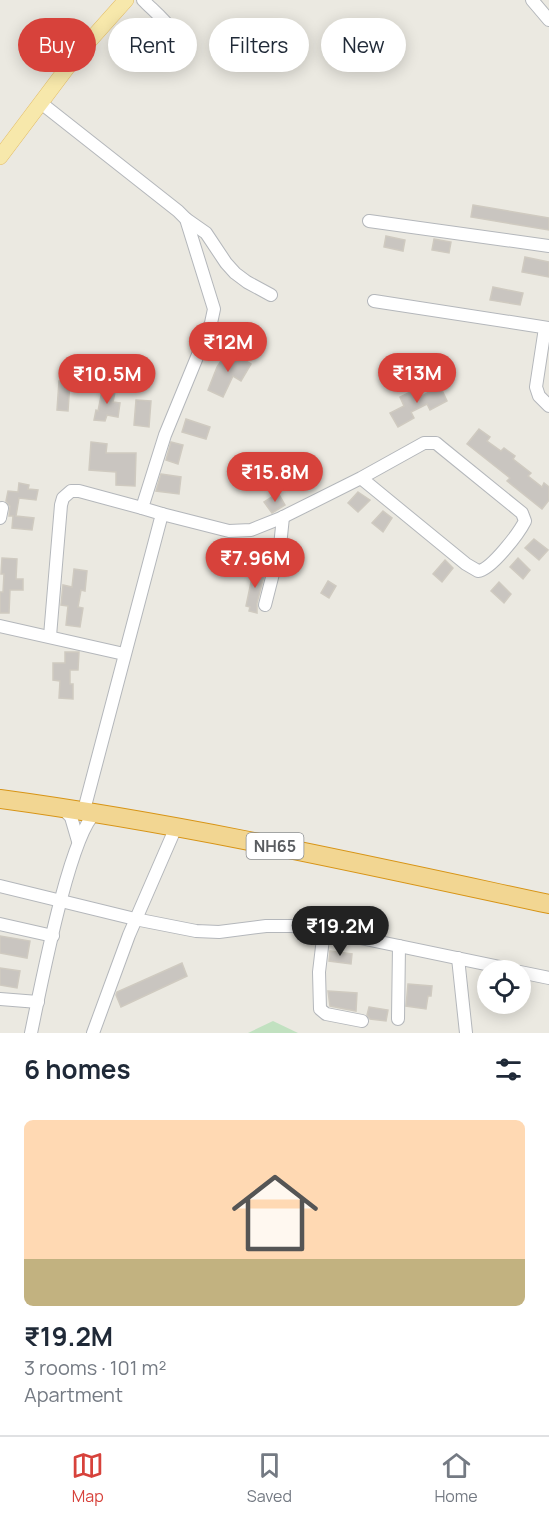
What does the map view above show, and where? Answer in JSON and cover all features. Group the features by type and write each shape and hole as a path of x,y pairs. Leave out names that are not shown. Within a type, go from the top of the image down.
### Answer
{"highway":[{"name":"NH65","path":"0,787 176,827 549,904"},
{"name":"NH65","path":"0,799 62,807 89,807 193,818 549,892"}],"main road":[{"path":"0,157 76,56 126,0"}],"street":[{"path":"143,0 160,18"},
{"path":"532,0 549,20"},
{"path":"41,103 186,219 206,232 235,273 271,295"},
{"path":"142,508 165,435 211,323 214,309 186,219"},
{"path":"369,221 549,246"},
{"path":"374,301 547,328 536,387 539,396 549,406"},
{"path":"50,636 59,523 63,498 71,491 79,491 217,529 237,532 251,530 283,517 424,443 436,443 522,513 525,521 488,568 478,571 466,564 361,478"},
{"path":"31,1033 78,841 88,820 124,654 162,514"},
{"path":"265,605 280,546 283,517"},
{"path":"0,626 124,654"},
{"path":"62,807 71,817 78,841"},
{"path":"93,1033 135,919 176,827"},
{"path":"0,886 135,919 196,931 219,932 286,925 324,930 477,962"},
{"path":"0,924 53,936"},
{"path":"324,930 319,972 320,1009 326,1014 362,1021"},
{"path":"398,1019 399,946"},
{"path":"458,958 466,1033"},
{"path":"531,974 549,978"},
{"path":"0,999 38,1002"}],"green space":[{"path":"273,1021 298,1033 248,1033"}],"building":[{"path":"473,205 549,218 549,230 471,217"},
{"path":"386,236 405,240 403,251 384,247"},
{"path":"434,239 451,242 449,253 432,250"},
{"path":"525,257 549,262 549,277 522,272"},
{"path":"493,287 523,293 520,305 490,300"},
{"path":"228,350 251,364 241,381 233,376 223,397 208,390 217,367"},
{"path":"59,381 70,381 68,411 57,410"},
{"path":"108,386 116,387 113,402 120,403 118,417 107,415 105,421 94,420 102,391 107,391"},
{"path":"440,386 447,401 430,410 427,404 411,412 414,418 398,427 390,413 404,406 400,397 418,388 422,396"},
{"path":"136,400 151,401 149,427 134,425"},
{"path":"186,419 210,427 206,439 182,432"},
{"path":"479,429 490,437 487,441 501,451 504,448 515,456 513,459 531,473 528,476 542,487 544,483 549,487 549,500 542,509 507,481 510,478 467,444"},
{"path":"91,442 107,444 106,453 136,453 135,486 116,485 116,472 89,470"},
{"path":"171,442 183,445 178,464 166,460"},
{"path":"301,460 308,470 274,490 268,479"},
{"path":"161,474 181,477 179,494 156,491"},
{"path":"19,483 29,485 28,489 38,490 36,500 19,498 16,516 34,518 32,530 12,528 13,516 9,516 10,506 6,501 8,491 18,492"},
{"path":"358,492 370,500 358,512 348,503"},
{"path":"278,493 285,505 272,513 264,502"},
{"path":"383,511 392,518 383,532 372,523"},
{"path":"534,539 548,550 539,560 525,548"},
{"path":"2,558 17,559 16,579 23,579 23,590 10,590 9,613 0,613 0,592 3,592 4,574 1,574"},
{"path":"518,558 530,570 523,579 510,567"},
{"path":"445,560 453,568 442,582 433,574"},
{"path":"259,567 266,568 257,603 257,613 249,611 250,607 246,606 254,568 259,569"},
{"path":"74,569 87,571 85,591 81,590 78,607 83,608 80,627 66,625 68,606 61,605 63,585 72,587"},
{"path":"328,581 336,586 329,598 321,593"},
{"path":"499,582 511,594 504,603 491,591"},
{"path":"65,652 79,652 78,670 70,670 73,699 59,698 60,681 53,680 53,663 65,663"},
{"path":"0,936 30,941 27,958 0,953"},
{"path":"330,951 352,954 351,964 329,961"},
{"path":"182,963 187,976 121,1007 117,992"},
{"path":"0,968 20,971 17,988 0,985"},
{"path":"408,984 432,986 426,1009 406,1006"},
{"path":"328,991 357,993 356,1011 330,1006"},
{"path":"369,1007 388,1010 386,1021 370,1019 367,1015"}]}
